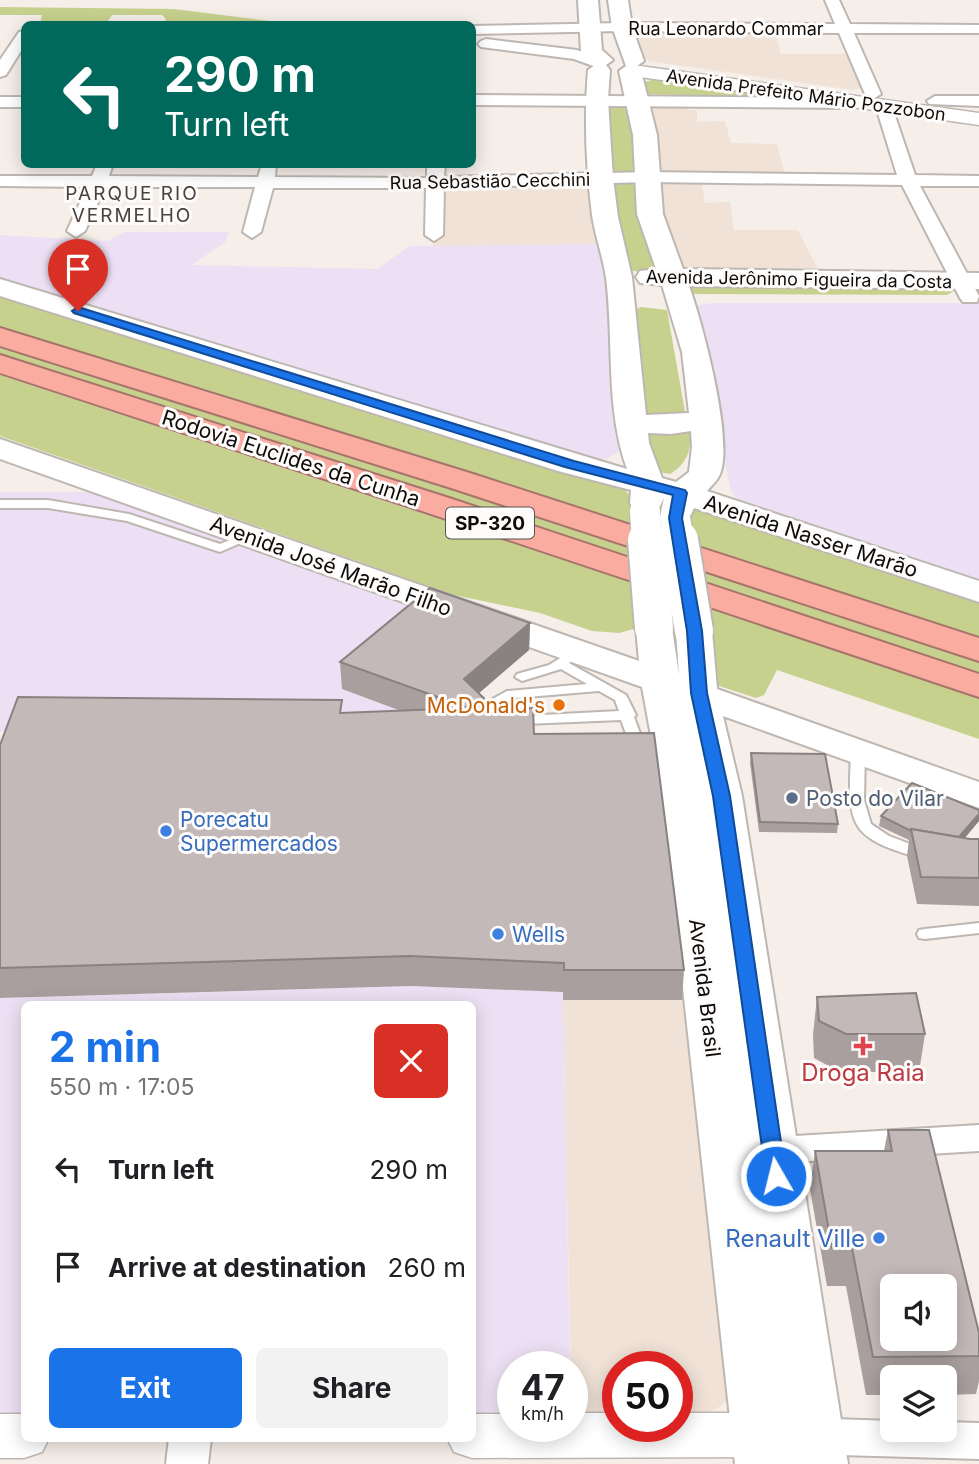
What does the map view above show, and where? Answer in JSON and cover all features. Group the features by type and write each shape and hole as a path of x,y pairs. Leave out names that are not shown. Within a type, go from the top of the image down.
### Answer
{"highway":[{"name":"Rodovia Euclides da Cunha","path":"0,337 462,481 979,650"},
{"name":"Rodovia Euclides da Cunha","path":"0,364 450,509 979,686"}],"main road":[{"path":"588,0 592,52 598,65 633,67"},
{"path":"618,0 645,135 650,214 696,352 708,447 705,473 697,483 662,501"},
{"name":"Avenida Brasil","path":"598,65 601,178 605,216 621,289 633,443 662,501 668,631 702,796 749,1151 762,1450"},
{"name":"Avenida Nasser Marão","path":"0,287 569,464 662,501 979,592"},
{"name":"Avenida Jerônimo Figueira da Costa","path":"621,289 972,289"},
{"path":"632,423 671,425 704,420"},
{"name":"Avenida José Marão Filho","path":"0,448 391,588 567,658 679,687 979,796"},
{"path":"391,588 586,637 620,643 643,640 668,631"},
{"name":"Avenida Brasil","path":"749,1151 817,1450"}],"street":[{"path":"832,0 871,101 908,180 972,289"},
{"name":"Rua Leonardo Commar","path":"476,30 622,27 979,29"},
{"path":"0,72 20,32"},
{"path":"476,43 577,55 598,65"},
{"path":"476,52 598,65"},
{"name":"Avenida Prefeito Mário Pozzobon","path":"633,67 804,95 871,101 979,119"},
{"path":"476,100 637,100 804,95"},
{"name":"Avenida Prefeito Mário Pozzobon","path":"871,101 934,101 979,107"},
{"path":"934,101 979,101"},
{"path":"0,102 21,102"},
{"path":"252,232 268,168"},
{"path":"76,231 102,172"},
{"name":"Rua Sebastião Cecchini","path":"0,181 102,172 264,183 436,174 979,181"},
{"path":"434,234 436,174"},
{"path":"749,1151 979,1138"},
{"path":"0,1436 21,1436"},
{"path":"476,1436 762,1450 817,1450 979,1441"},
{"path":"187,1464 190,1442"}],"lane":[{"path":"0,504 48,504 129,517 220,548 248,537"},
{"path":"522,677 567,658 601,687 621,698 635,739 631,744 606,744"},
{"path":"601,687 512,694 494,704 491,714 500,722 629,715"},
{"path":"858,751 859,812 866,828 893,843 944,859"},
{"path":"925,934 979,928"}],"shaded area":[{"path":"644,31 774,31 781,54 848,54 864,87 853,90 649,61 640,56 634,34"},
{"path":"690,102 688,110 697,110 697,122 725,121 731,143 777,144 785,176 667,175 657,171 650,105"},
{"path":"669,179 701,180 705,203 730,202 734,230 798,230 821,275 684,270 658,213 657,183"},
{"path":"585,181 592,185 600,244 433,246 434,237 443,235 446,190 454,186"},
{"path":"124,232 229,232 225,242 192,265 377,269 410,246 600,244 607,275 622,450 606,459 583,461 0,282 0,235 108,241"},
{"path":"979,303 979,583 751,507 736,498 730,488 696,310 698,305"},
{"path":"0,492 109,492 437,609 342,689 418,717 23,725 0,732"},
{"path":"411,986 563,992 570,1351 497,1351 497,1417 476,1418 476,1001 21,1001 21,1419 0,1419 0,998"},
{"path":"563,1000 683,1000 727,1401 705,1417 693,1417 693,1351 602,1351 602,1417 588,1417 588,1351 571,1351"}],"green space":[{"path":"0,7 174,9 271,21 165,21 162,15 112,15 108,21 41,21 42,15 0,15"},
{"path":"658,78 785,98 647,94 645,82"},
{"path":"609,104 630,106 639,170 616,173 609,171 604,107"},
{"path":"617,182 638,184 660,268 642,272 625,268 609,185"},
{"path":"685,285 950,285 954,291 947,295 695,294 686,292"},
{"path":"0,293 624,489 633,499 635,530 0,332"},
{"path":"641,307 667,310 685,412 682,416 649,416 644,412 631,311"},
{"path":"0,341 637,541 638,560 0,357"},
{"path":"0,375 641,585 637,628 619,633 592,631 540,613 454,595 0,436"},
{"path":"646,428 688,428 688,454 681,465 670,474 652,471"},
{"path":"689,509 704,511 979,601 979,642 695,551"},
{"path":"697,564 979,655 979,674 699,582"},
{"path":"702,602 979,696 979,739 777,670 764,695 756,698 716,685"}],"building":[{"path":"430,588 530,623 464,679 495,709 533,708 534,734 654,733 684,970 564,970 564,963 410,956 0,968 0,745 18,697 342,700 340,713 468,708 340,662"},
{"name":"Posto do Vilar","path":"751,753 825,754 838,824 760,822"},
{"path":"912,783 979,810 979,814 959,837 911,831 881,816"},
{"path":"911,829 979,839 979,878 921,877"},
{"path":"916,993 925,1034 846,1034 819,1021 817,997"},
{"path":"888,1130 929,1130 979,1333 979,1356 873,1357 852,1248 832,1248 815,1151 892,1151"}],"place":[{"name":"McDonald's","path":"559,705"},
{"name":"Posto do Vilar","path":"792,798"},
{"name":"Porecatu Supermercados","path":"166,831"},
{"name":"Wells","path":"498,934"},
{"name":"Droga Raia","path":"863,1046"},
{"name":"Renault Ville","path":"879,1238"}],"district":[{"name":"PARQUE RIO VERMELHO","path":"132,204"}],"route":[{"path":"78,311 569,464 681,493 675,518 694,631 699,693 722,796 776,1176"}]}
